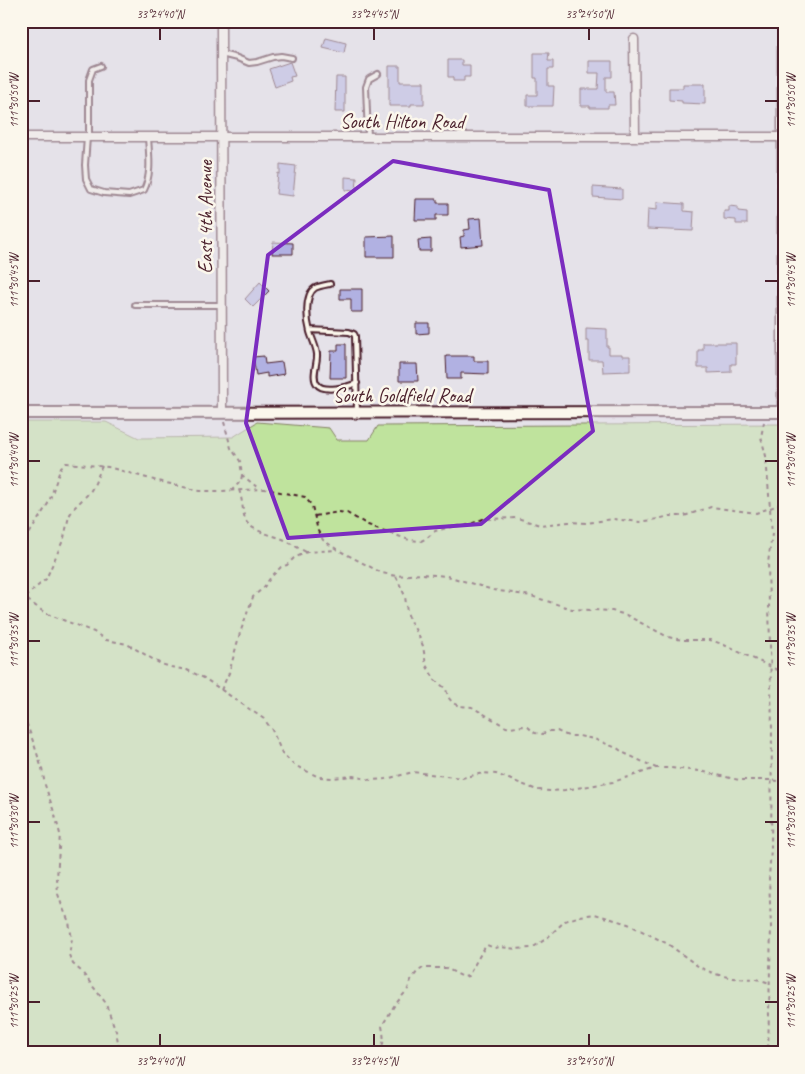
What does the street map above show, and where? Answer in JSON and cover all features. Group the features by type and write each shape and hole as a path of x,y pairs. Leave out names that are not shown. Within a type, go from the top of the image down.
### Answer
{"main road":[{"name":"South Goldfield Road","path":"21,413 783,412"}],"street":[{"name":"East 4th Avenue","path":"221,21 222,412"},
{"path":"782,21 783,412"},
{"path":"634,39 635,137"},
{"name":"South Hilton Road","path":"21,137 783,137"}],"lane":[{"path":"222,54 249,63 281,56 292,58"},
{"path":"101,66 93,69 90,80 85,165 86,180 91,189 104,193 129,195 144,190 148,182 150,163 148,137"},
{"path":"368,137 366,87 369,79 378,74"},
{"path":"330,284 316,287 310,293 307,303 310,330 316,346 316,383 322,388 338,389 357,383"},
{"path":"135,304 222,305"},
{"path":"310,330 349,332 354,334 358,412"}],"path":[{"path":"222,412 231,448 240,462 242,475 241,481 231,491"},
{"path":"764,412 764,425 760,437 766,456 772,534 768,563 771,667 771,848 768,878 771,927 768,1053"},
{"path":"21,547 49,502 61,467 66,463 108,467 200,490 265,489 305,497 312,506 318,531 324,540 338,550 382,573 396,576 422,574 447,576 493,590 531,596 572,609 612,612 626,616 668,637 682,640 710,640 722,644 784,673"},
{"path":"24,598 46,579 64,538 69,516 74,508 90,492 102,466"},
{"path":"242,475 259,489"},
{"path":"239,490 246,522 253,528 285,540 307,552"},
{"path":"315,516 339,512 347,513 368,525 409,540 421,542 435,531 456,526 463,527 483,519 517,518 540,525 569,522 587,523 613,519 640,522 669,516 684,516 711,507 756,513 784,503"},
{"path":"221,690 229,673 240,633 254,596 281,567 288,564 294,558 307,552 338,550"},
{"path":"396,576 405,596 407,612 411,623 423,646 426,665 435,680 446,689 448,697 453,703 459,706 472,707 506,727 522,726 536,733 542,734 557,731 568,736 594,739 617,748 656,768"},
{"path":"21,595 45,613 94,632 106,640 128,644 160,664 187,670 221,690 264,719 272,730 282,753 294,765 320,777 352,776 371,780 386,779 413,772 462,778 483,773 496,774 537,790 551,791 613,782 656,768 670,768 700,771 739,780 784,782"},
{"path":"21,708 37,752 60,834 57,878 58,894 69,922 72,939 69,956 73,964 81,971 105,1002 116,1031 120,1053"},
{"path":"379,1053 384,1038 382,1026 388,1019 394,1006 408,989 411,980 422,968 446,968 462,977 468,976 487,945 494,948 501,946 516,949 532,948 546,939 564,921 580,916 595,914 628,924 668,944 699,967 715,974 732,978 757,979 770,983"}],"highlighted area":[{"path":"393,161 549,190 593,431 481,524 288,538 246,423 268,255"}],"green space":[{"path":"21,422 106,422 139,438 233,437 257,422 329,428 337,440 369,440 378,426 784,424 784,1053 21,1053"}],"building":[{"path":"326,38 346,43 344,53 323,48"},
{"path":"534,53 549,53 548,61 553,61 553,69 548,69 548,86 554,86 553,106 527,106 527,95 537,95 537,78 534,78"},
{"path":"448,60 462,60 462,65 470,65 470,77 464,77 464,81 453,81 453,77 448,77"},
{"path":"589,61 612,61 612,77 606,77 606,92 614,92 615,105 608,105 608,108 581,106 581,89 598,89 599,73 589,73"},
{"path":"290,62 295,76 290,77 291,81 275,87 269,69"},
{"path":"389,66 400,66 400,82 424,82 424,104 389,106"},
{"path":"336,77 345,77 345,112 335,112"},
{"path":"683,84 705,84 705,104 682,103 682,101 669,100 669,88 683,88"},
{"path":"280,164 296,166 293,196 276,194"},
{"path":"345,177 357,178 356,191 345,190"},
{"path":"593,187 622,189 622,199 593,197"},
{"path":"416,199 437,199 437,203 448,203 448,215 436,215 436,220 415,220"},
{"path":"657,202 684,204 684,211 694,212 693,231 647,229 648,209 657,210"},
{"path":"729,206 738,207 738,211 747,212 747,224 736,224 736,220 724,219 724,211 729,211"},
{"path":"481,218 483,245 461,247 460,237 464,236 464,230 470,229 469,219"},
{"path":"394,236 394,257 366,257 366,237"},
{"path":"431,239 431,251 419,251 418,240"},
{"path":"273,242 293,243 293,254 272,254"},
{"path":"260,282 269,291 253,307 245,299"},
{"path":"340,289 362,289 362,312 351,312 351,299 340,299"},
{"path":"416,323 429,323 429,333 416,334"},
{"path":"586,328 607,329 609,354 630,356 630,371 603,372 602,360 589,360 589,341 586,341"},
{"path":"703,343 736,343 736,364 731,364 731,372 708,373 708,368 698,368 698,350 703,350"},
{"path":"338,344 346,344 346,378 330,378 331,351 338,351"},
{"path":"264,356 265,364 282,362 284,374 267,377 267,373 256,375 253,357"},
{"path":"446,356 474,356 474,361 488,361 488,374 461,373 461,379 447,379"},
{"path":"399,364 417,364 418,381 399,381"}]}
